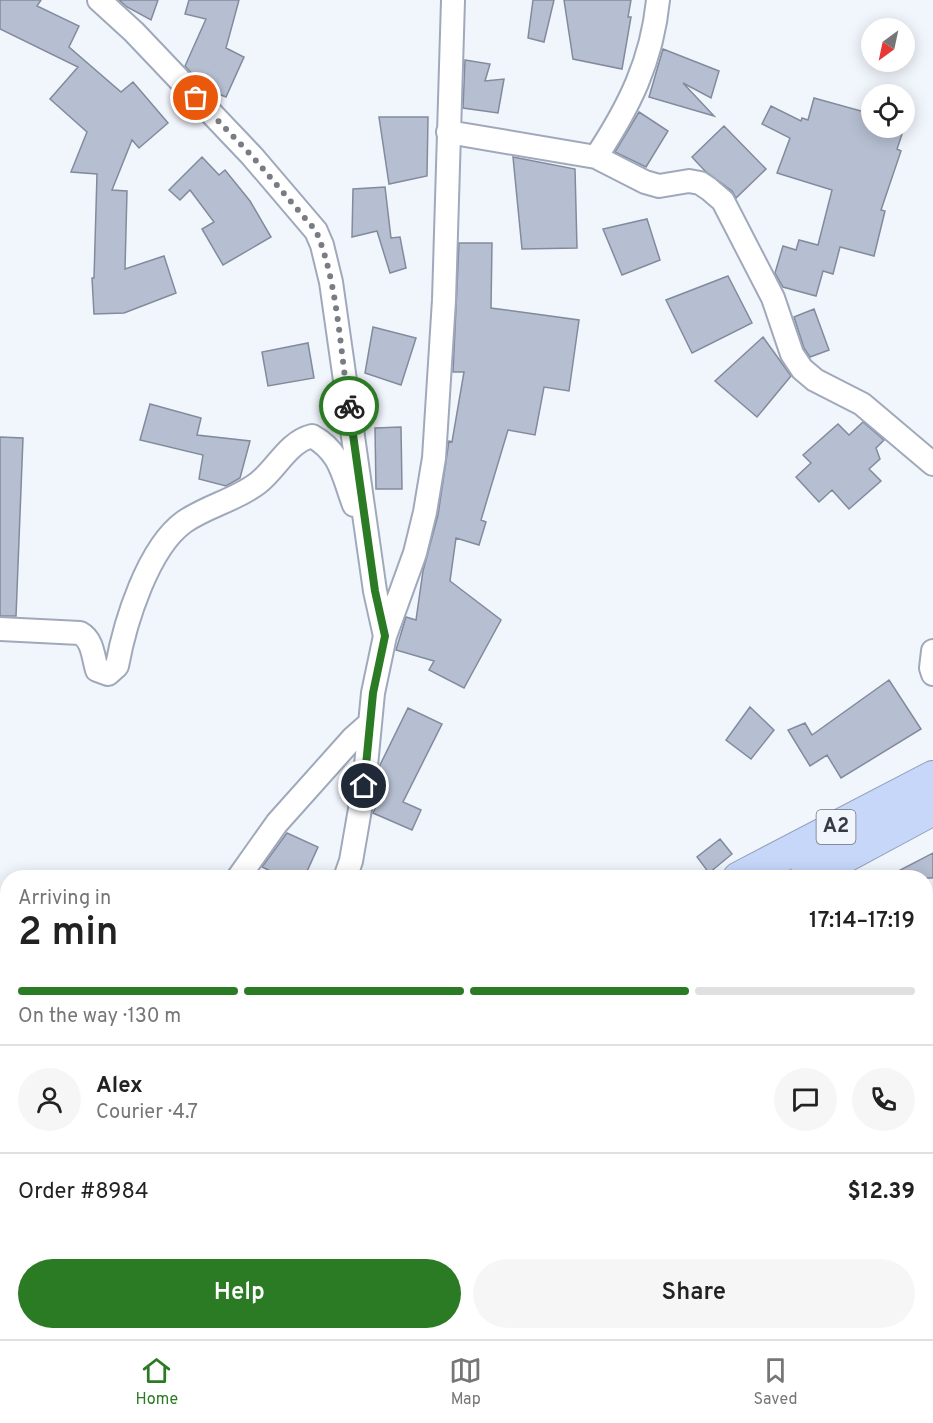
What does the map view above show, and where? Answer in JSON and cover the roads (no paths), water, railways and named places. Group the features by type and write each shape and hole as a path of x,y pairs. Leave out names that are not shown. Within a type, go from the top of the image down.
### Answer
{"highway":[{"name":"A2","path":"753,870 933,777"},
{"name":"A2","path":"820,870 933,809"}],"street":[{"path":"99,0 134,32 252,156 316,231 322,245 331,282 375,591 385,636"},
{"path":"348,870 364,786 373,693 385,636 415,553 434,458 444,300 453,0"},
{"path":"596,157 633,94 655,30 658,0"},
{"path":"448,132 596,157 645,182 659,186 689,181 700,183 723,201 773,298 792,354 802,369 815,380 862,404 933,464"},
{"path":"0,629 80,633 87,637 90,643 97,670 108,674 117,666 139,589 167,537 185,522 249,490 269,474 292,446 304,438 312,436 325,443 334,452 367,537"},
{"path":"933,651 931,668 933,674"},
{"path":"244,870 277,823 353,738 370,723"}]}
